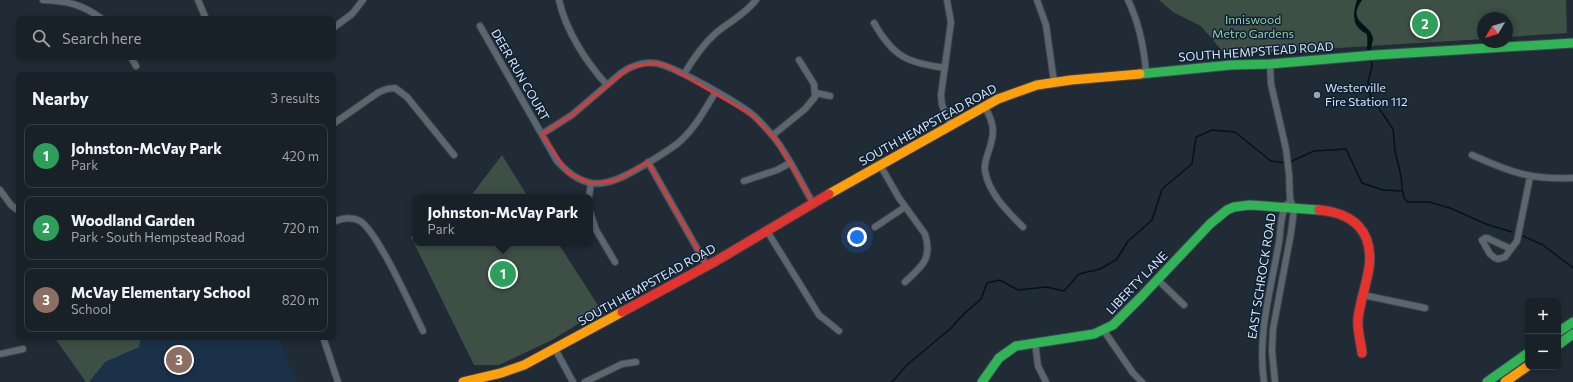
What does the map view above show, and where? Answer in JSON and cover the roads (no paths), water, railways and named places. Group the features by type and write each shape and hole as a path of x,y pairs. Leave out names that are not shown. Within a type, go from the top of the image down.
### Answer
{"street":[{"path":"43,0 67,1 98,16"},
{"path":"198,0 205,16"},
{"path":"336,26 352,14 363,0"},
{"path":"560,0 562,12 567,24 590,65 606,85"},
{"path":"684,74 696,55 713,37 744,14 756,0"},
{"path":"948,0 951,22 941,95 942,105 951,125"},
{"path":"1038,0 1046,24 1054,82"},
{"path":"1128,0 1137,18 1145,57 1146,72"},
{"path":"874,23 880,34 898,54 910,61 945,68"},
{"name":"DEER RUN COURT","path":"480,26 557,161 568,173 579,180 591,183"},
{"name":"SOUTH HEMPSTEAD ROAD","path":"463,382 491,379 524,365 555,349 707,266 813,203 998,99 1037,85 1146,72 1231,65 1270,64 1370,55 1573,43"},
{"path":"133,60 136,66"},
{"path":"773,135 809,105 815,98 816,93 814,84 799,60"},
{"path":"542,134 572,115 625,70 641,64 653,63 666,65 752,114 773,135 813,203"},
{"name":"EAST SCHROCK ROAD","path":"1270,64 1271,84 1286,149 1290,199 1294,209 1273,330 1272,351 1275,382"},
{"path":"336,122 379,92 387,88 395,88 407,97 454,155"},
{"path":"589,194 591,183 603,184 615,181 677,143 693,127 715,92"},
{"path":"816,93 830,96"},
{"path":"984,107 990,117 994,129 985,170 988,181 1006,209 1023,227"},
{"path":"1472,155 1502,168 1530,176 1552,179 1573,178"},
{"path":"648,162 707,266"},
{"path":"744,181 777,170 790,163"},
{"path":"880,165 905,207 925,234 928,247 927,256 923,265 905,282"},
{"path":"1511,249 1487,238 1482,240 1490,254 1495,258 1502,259 1511,249 1517,240 1530,176"},
{"path":"0,190 11,205 16,209"},
{"name":"EAST SCHROCK ROAD","path":"1264,382 1262,351 1263,328 1280,238 1284,208 1290,199"},
{"name":"LIBERTY LANE","path":"982,382 1003,354 1016,346 1034,342 1094,334 1104,331 1114,325 1223,212 1235,207 1250,205 1294,209 1330,210 1346,216 1360,227 1369,248 1369,259 1358,320 1362,353"},
{"path":"875,227 905,207"},
{"path":"336,221 344,218 351,218 366,226 392,269 423,331"},
{"path":"593,221 596,230 615,262"},
{"path":"767,231 819,315 839,331"},
{"path":"1158,280 1184,305"},
{"path":"1363,295 1425,308"},
{"path":"1561,330 1573,322"},
{"path":"1104,331 1132,373 1142,382"},
{"path":"1561,343 1573,334"},
{"path":"324,340 338,382"},
{"path":"1034,342 1038,366 1046,382"},
{"path":"0,354 23,349"},
{"path":"555,349 573,382"},
{"path":"1487,382 1525,355"},
{"path":"585,382 616,366 636,362"},
{"path":"1505,382 1525,368"}],"waterway":[{"path":"1371,58 1372,66 1368,82 1370,95 1393,129 1395,151 1404,198 1408,202 1429,202 1450,208 1486,224 1512,232"},
{"path":"892,382 908,364 950,329 981,299 987,283 1000,280 1018,290 1047,287 1064,291 1079,274 1100,269 1117,259 1128,241 1152,220 1162,189 1192,164 1196,137 1212,130 1235,132 1271,161 1286,163"},
{"path":"1290,162 1314,151 1346,149 1362,183 1383,190 1402,191"},
{"path":"1523,236 1543,245 1573,268"}],"place":[{"name":"Woodland Garden","path":"1425,24"},
{"name":"Westerville Fire Station 112","path":"1317,95"},
{"name":"Johnston-McVay Park","path":"503,274"},
{"name":"McVay Elementary School","path":"179,360"}],"park label":[{"name":"Inniswood Metro Gardens","path":"1253,27"}]}
